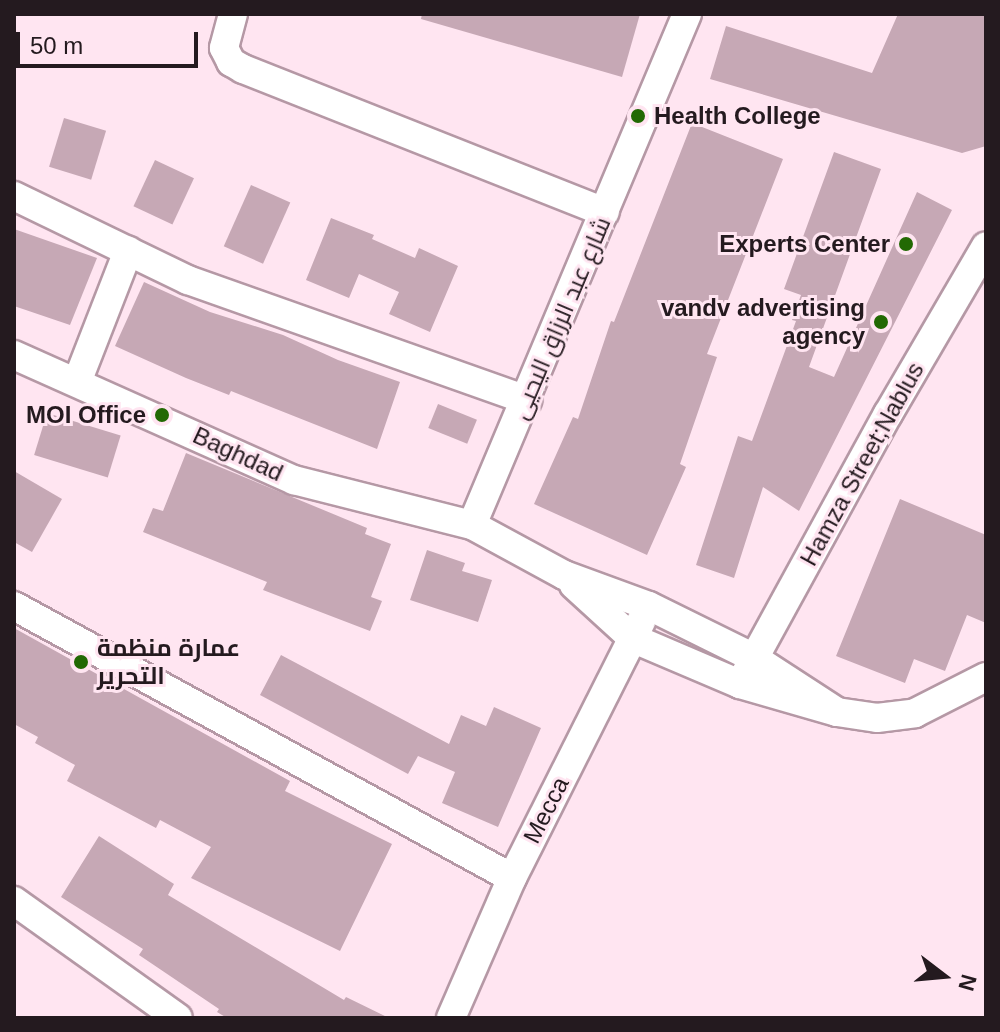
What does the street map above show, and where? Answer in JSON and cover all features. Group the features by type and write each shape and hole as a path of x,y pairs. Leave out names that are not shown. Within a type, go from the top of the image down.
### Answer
{"street":[{"path":"233,14 224,48 231,62 243,69 605,212"},
{"name":"شارع عبد الرزاق اليحيى","path":"472,525 687,14"},
{"path":"14,196 188,280 527,400"},
{"name":"Hamza Street;Nablus","path":"740,684 888,414 986,246"},
{"path":"77,382 128,251"},
{"name":"Baghdad","path":"14,355 294,480 472,525"},
{"path":"472,525 564,575 649,606 754,658 837,712"},
{"path":"564,575 632,638 740,684 837,712 877,718 915,713 986,677"},
{"path":"14,606 512,878"},
{"name":"Mecca","path":"451,1018 512,878 649,606"},
{"path":"14,901 178,1018"}],"building":[{"path":"422,14 640,14 622,77 421,19"},
{"path":"898,14 986,14 986,146 962,153 710,79 726,26 872,73"},
{"path":"64,118 106,131 91,180 49,167"},
{"path":"692,123 783,159 707,354 717,357 680,464 686,467 647,555 534,504 573,417 578,419 611,321 614,322"},
{"path":"834,152 881,169 809,367 834,377 917,192 952,210 799,511 763,487 734,578 696,565 738,436 752,441 796,321 792,320 801,295 784,289"},
{"path":"155,160 194,178 172,224 133,206"},
{"path":"251,185 290,202 263,264 224,246"},
{"path":"331,218 374,235 372,239 415,258 419,248 458,266 430,332 389,314 399,292 359,274 349,298 306,280"},
{"path":"14,229 97,258 70,325 14,306"},
{"path":"144,282 210,312 283,335 338,360 400,382 377,449 231,391 229,395 115,346"},
{"path":"438,404 477,420 467,444 428,428"},
{"path":"47,413 121,436 108,478 34,455"},
{"path":"186,453 367,528 365,534 391,544 371,597 382,601 370,631 263,590 267,582 143,532 153,508 163,511"},
{"path":"14,471 62,499 32,552 14,542"},
{"path":"900,499 986,535 986,623 967,615 945,671 914,659 905,683 836,656"},
{"path":"427,550 465,563 462,571 492,580 478,622 410,600"},
{"path":"14,628 290,781 285,791 392,844 340,951 191,878 211,847 160,820 156,828 67,781 75,765 35,743 38,737 14,724"},
{"path":"281,655 449,744 461,715 486,726 494,707 541,728 498,827 442,803 455,772 418,756 408,774 260,695"},
{"path":"99,836 174,884 168,895 344,1000 346,997 389,1018 227,1018 217,1012 219,1009 139,955 143,949 61,897"}],"place":[{"name":"Health College","path":"638,116"},
{"name":"Experts Center","path":"906,244"},
{"name":"vandv advertising agency","path":"881,322"},
{"name":"MOI Office","path":"162,415"},
{"name":"عمارة منظمة التحرير","path":"81,662"}]}
